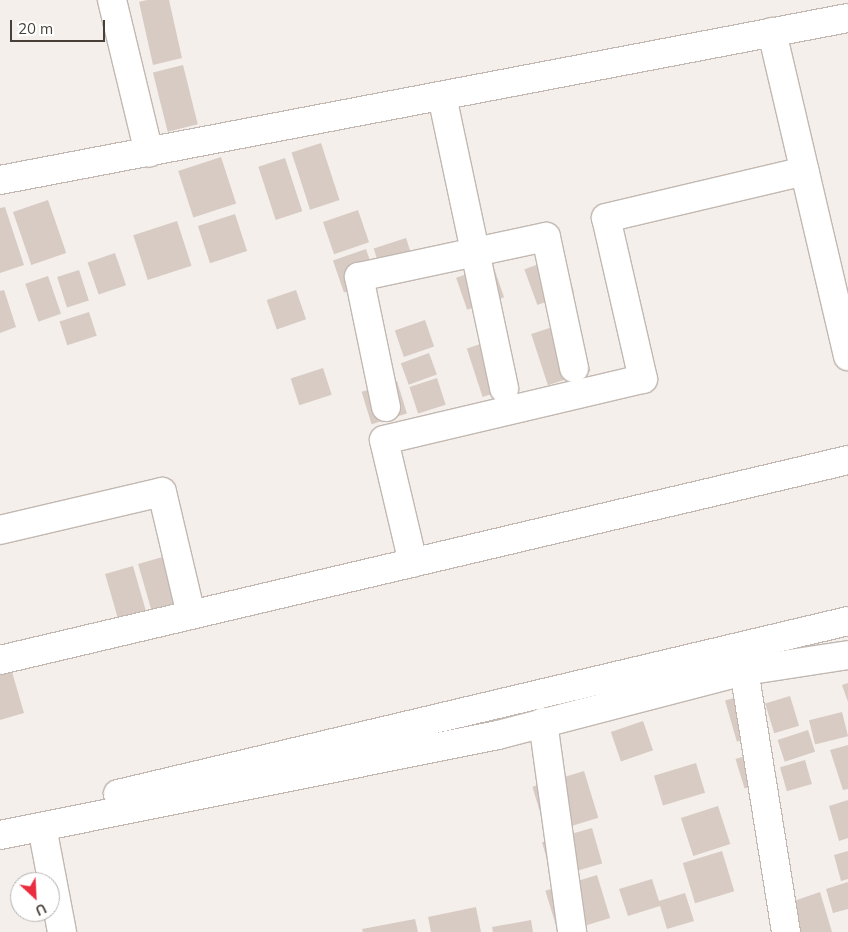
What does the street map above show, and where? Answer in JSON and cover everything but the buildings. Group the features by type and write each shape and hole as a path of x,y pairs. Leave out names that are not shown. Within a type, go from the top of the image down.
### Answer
{"street":[{"path":"112,0 149,153"},
{"path":"0,180 848,18"},
{"path":"772,32 848,356"},
{"path":"442,96 504,388"},
{"path":"413,562 384,440 643,379 606,218 804,170"},
{"path":"386,407 359,277 546,237 574,368"},
{"path":"0,660 848,460"},
{"path":"0,530 162,492 191,615"},
{"path":"118,794 848,621"},
{"path":"0,835 498,736 543,722 744,671 848,655"},
{"path":"744,671 786,932"},
{"path":"543,722 572,932"},
{"path":"42,827 62,932"}]}
